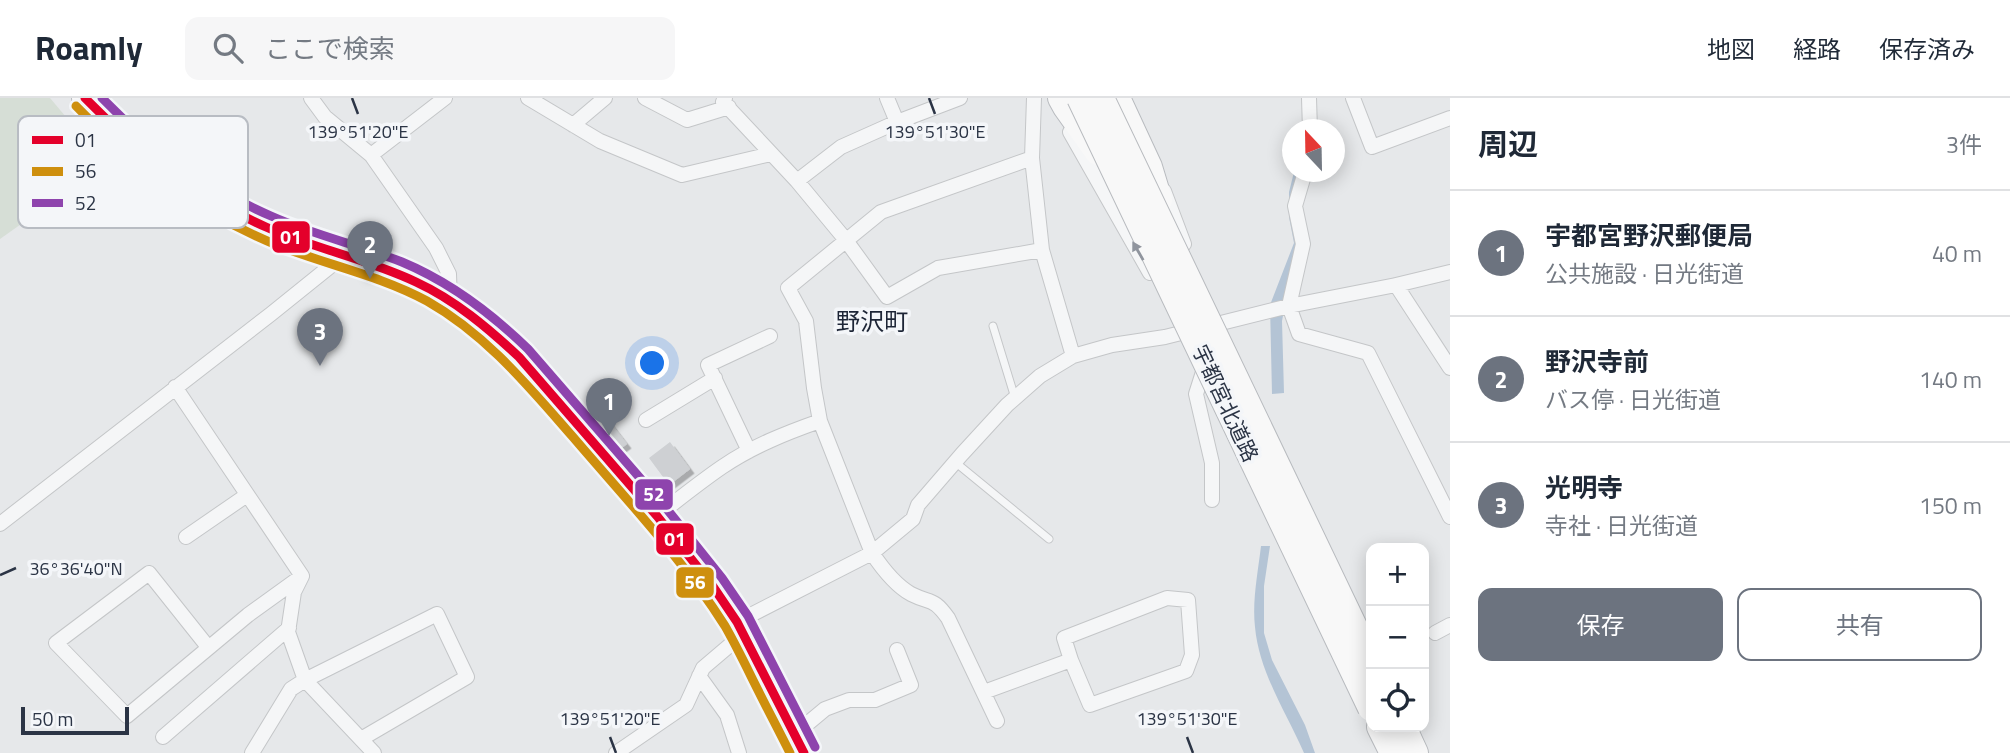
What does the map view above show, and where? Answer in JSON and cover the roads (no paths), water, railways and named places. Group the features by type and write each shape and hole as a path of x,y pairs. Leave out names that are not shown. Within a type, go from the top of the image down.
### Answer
{"highway":[{"path":"85,98 102,116"},
{"path":"1061,98 1118,178"},
{"name":"宇都宮北道路","path":"1080,98 1366,698"},
{"name":"宇都宮北道路","path":"1101,98 1366,652"},
{"path":"1117,98 1149,167 1174,249"},
{"path":"248,218 266,227 416,282 450,301 496,334 519,357 696,563 740,628 800,743"},
{"path":"1382,732 1393,753"},
{"path":"1404,732 1415,753"}],"street":[{"path":"311,98 325,117 371,155 436,248 449,274 450,301"},
{"path":"371,155 445,98"},
{"path":"528,98 600,141 682,175 771,154"},
{"path":"573,125 605,98"},
{"path":"645,98 687,120 727,103 845,239 887,297 938,268 1042,250"},
{"path":"887,98 897,122"},
{"path":"797,181 841,147 960,98"},
{"path":"1034,98 1032,158 1042,250 1073,356"},
{"path":"1051,98 1184,332 1382,753"},
{"path":"1129,98 1185,248 1218,324 1366,631"},
{"path":"1309,98 1310,119"},
{"path":"1353,98 1373,148 1450,118"},
{"path":"997,721 948,618 939,606 929,599 911,594 880,566 872,553 820,421 806,321 788,288 881,212 1032,158"},
{"path":"1302,182 1295,206 1303,244 1289,306 1299,334 1368,354 1450,517"},
{"path":"0,524 343,256"},
{"path":"616,753 686,705 703,668 740,628 872,553 912,519 918,505 1015,399 1040,376 1073,356 1112,345 1184,332 1289,306 1450,272"},
{"path":"1396,285 1450,368"},
{"path":"749,451 708,365 770,336"},
{"path":"1203,372 1196,394 1212,463 1212,500"},
{"path":"646,420 715,378"},
{"path":"175,387 302,576"},
{"path":"657,516 723,466 779,436 820,421"},
{"path":"186,537 247,495"},
{"path":"208,648 149,573 56,643 127,716 248,615 302,576"},
{"path":"302,576 294,592 288,632 305,680 374,753"},
{"path":"1167,598 1188,600 1192,654 1186,671 1090,705 1071,660 1063,638 1167,598"},
{"path":"252,753 291,689 437,614 467,677 361,739"},
{"path":"1435,633 1450,625"},
{"path":"163,737 289,628"},
{"path":"800,743 825,709 849,700 875,700 911,685 897,650"},
{"path":"984,692 1071,660"},
{"path":"699,676 727,715 739,753"},
{"path":"1415,732 1425,753"}],"lane":[{"path":"993,326 1015,399"},
{"path":"955,462 1049,539"}],"water":[{"path":"1292,182 1300,182 1297,241 1282,321 1284,393 1272,394 1270,305 1294,243 1289,217"},
{"path":"1261,546 1270,546 1264,586 1264,633 1272,660 1305,725 1315,753 1304,753 1274,692 1262,660 1254,607"}],"place":[{"name":"野沢寺前","path":"370,279"},
{"name":"光明寺","path":"320,366"},
{"name":"宇都宮野沢郵便局","path":"609,436"}],"district":[{"name":"野沢町","path":"872,321"}]}
